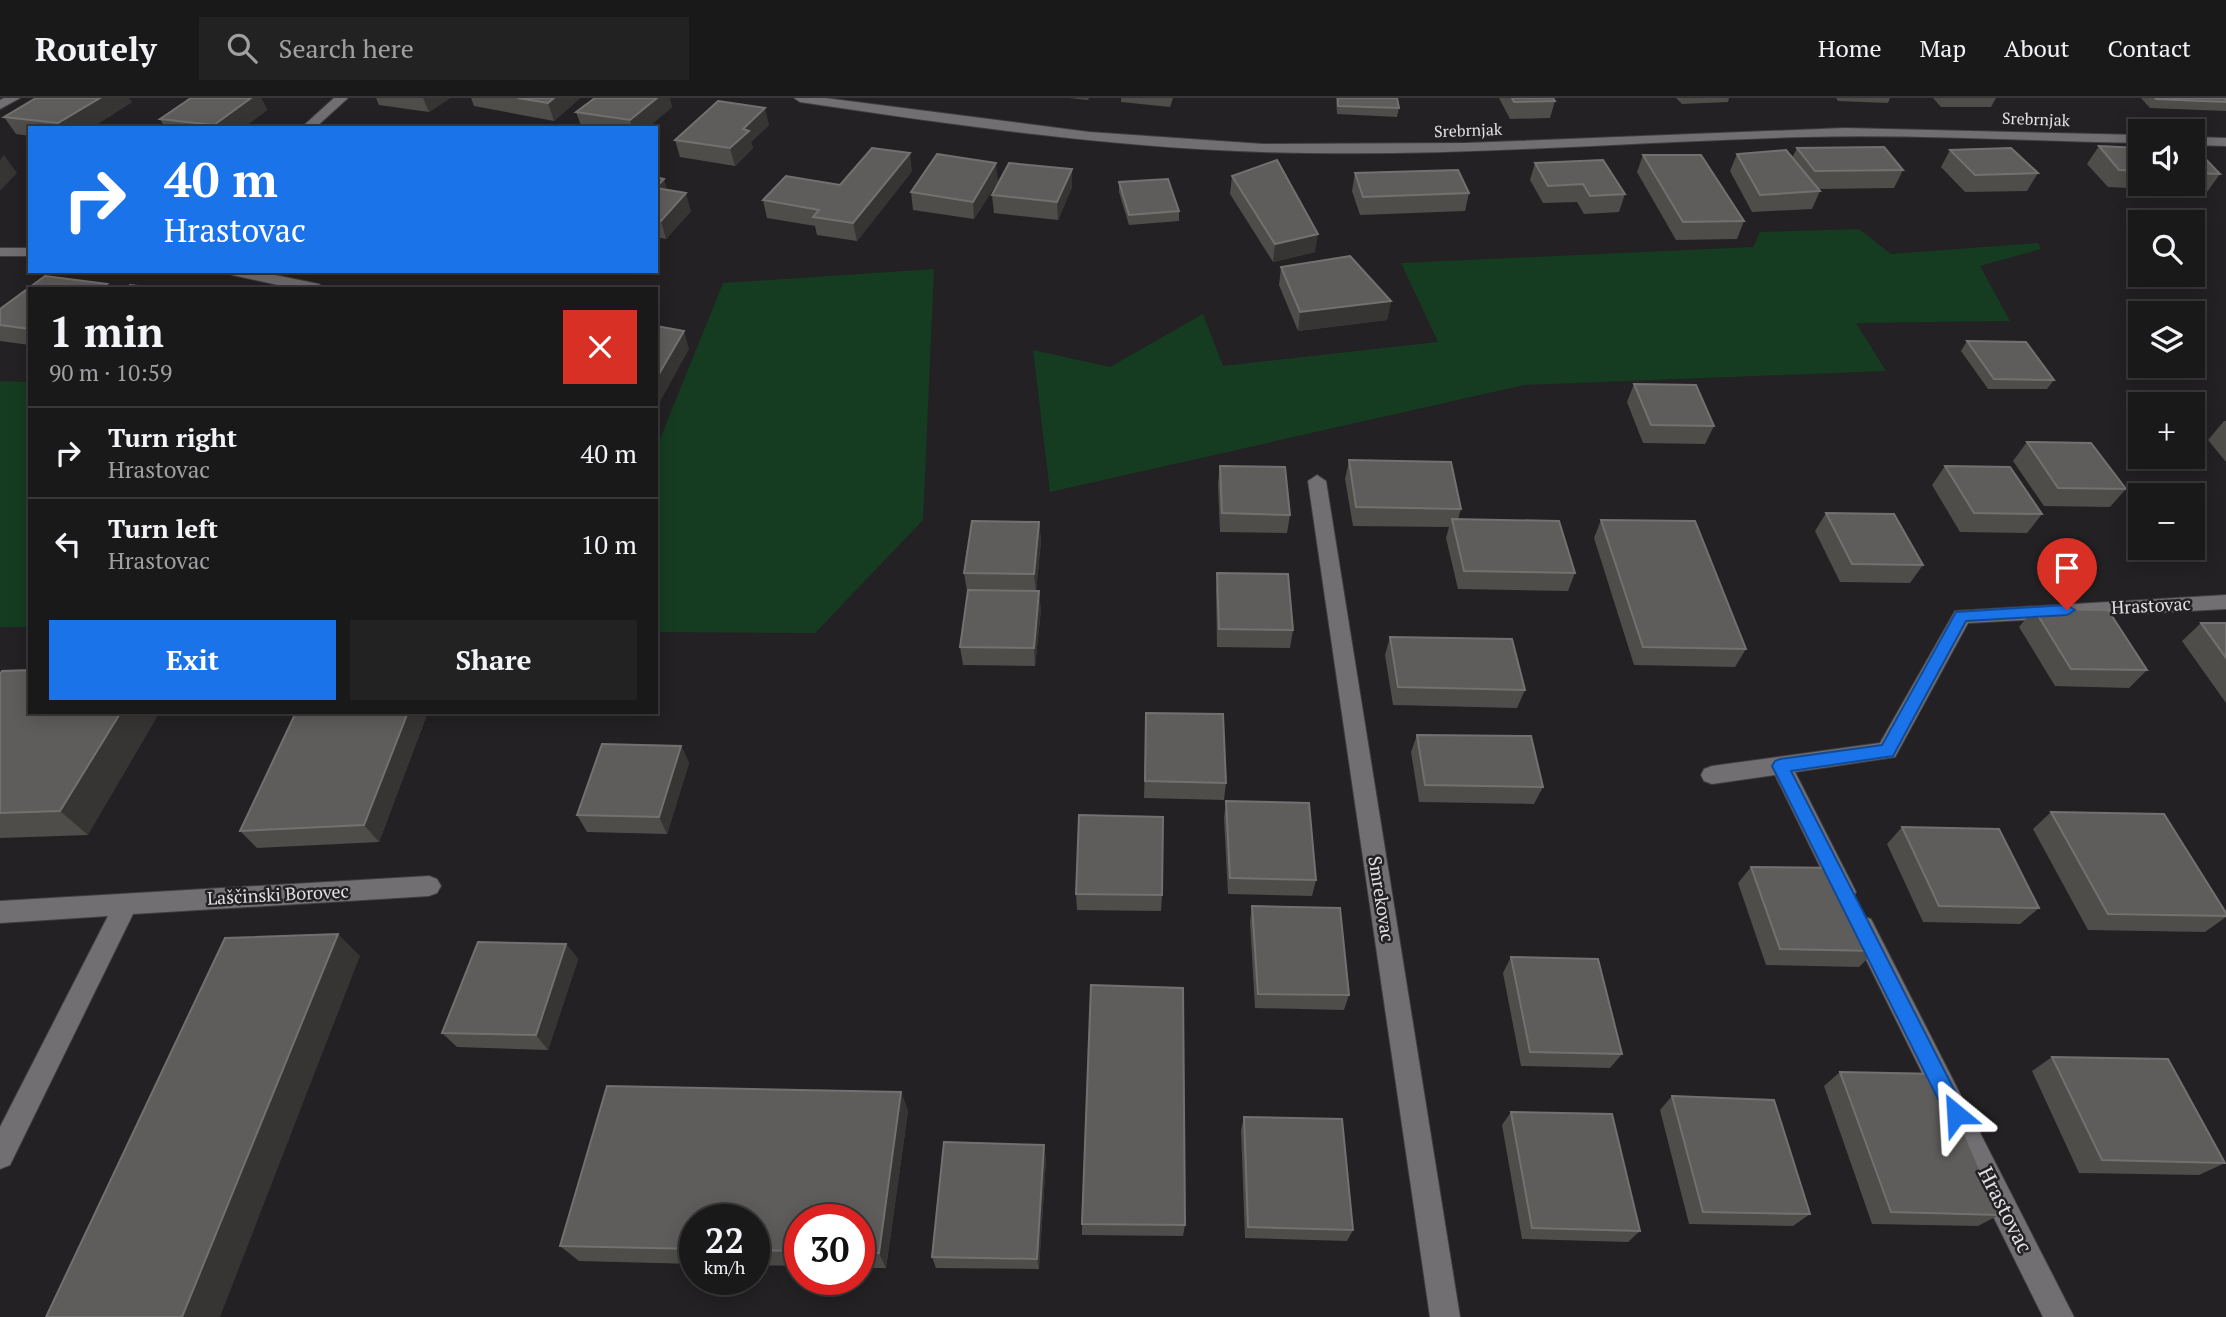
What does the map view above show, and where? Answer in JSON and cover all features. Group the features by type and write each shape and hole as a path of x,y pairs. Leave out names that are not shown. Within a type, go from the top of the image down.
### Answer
{"street":[{"path":"0,105 14,98"},
{"path":"309,126 342,98"},
{"name":"Srebrnjak","path":"800,98 1066,134 1263,148 1456,149 1817,133 2128,139"},
{"path":"2205,141 2226,142"},
{"path":"0,252 28,252"},
{"path":"242,273 309,287"},
{"name":"Smrekovac","path":"1317,481 1445,1317"},
{"name":"Hrastovac","path":"1712,775 1887,751 1962,616 2226,602"},
{"name":"Hrastovac","path":"1780,766 2059,1317"},
{"name":"Laščinski Borovec","path":"0,912 429,886"},
{"path":"0,1155 127,903"}],"green space":[{"path":"1859,229 1891,254 2038,243 2041,249 1980,266 2010,321 1856,323 1886,371 1524,385 1050,492 1033,350 1110,367 1203,314 1223,366 1438,342 1401,263 1753,247 1760,232"},
{"path":"934,269 923,520 815,633 658,632 658,444 723,283"},
{"path":"0,381 28,382 28,627 0,627"}],"building":[{"path":"36,98 100,98 58,123 4,117"},
{"path":"191,98 251,98 214,125 160,119"},
{"path":"518,98 554,98 548,103"},
{"path":"595,98 657,98 630,120 576,112"},
{"path":"1338,98 1397,98 1399,108 1338,106"},
{"path":"1512,98 1553,98 1555,101 1514,102"},
{"path":"2226,98 2226,102 2156,99"},
{"path":"718,101 765,108 743,129 749,131 730,148 675,140"},
{"path":"2099,146 2128,147 2128,170 2119,170"},
{"path":"1884,147 1903,170 1815,171 1797,148"},
{"path":"872,148 910,153 853,223 813,217 819,210 763,200 786,176 840,185"},
{"path":"2011,148 2038,173 1975,175 1950,150"},
{"path":"1786,150 1820,191 1760,195 1737,154"},
{"path":"937,154 996,163 973,202 911,192"},
{"path":"1643,155 1701,155 1744,221 1683,222"},
{"path":"2205,158 2220,174 2205,173"},
{"path":"1277,160 1318,234 1275,244 1232,176"},
{"path":"1603,160 1625,194 1590,196 1583,184 1548,186 1535,163"},
{"path":"1009,163 1072,169 1057,202 992,195"},
{"path":"1458,170 1469,193 1363,197 1355,173"},
{"path":"1168,179 1179,211 1129,215 1119,182"},
{"path":"658,188 686,193 661,221 658,220"},
{"path":"1350,256 1391,301 1300,312 1281,267"},
{"path":"45,276 107,284 103,287 30,287"},
{"path":"28,288 28,329 0,325 0,309"},
{"path":"658,326 684,331 658,376"},
{"path":"1967,341 2026,342 2054,380 1994,379"},
{"path":"1634,384 1696,385 1714,426 1651,425"},
{"path":"2027,442 2091,443 2126,489 2058,488"},
{"path":"1349,460 1451,462 1461,509 1356,507"},
{"path":"1220,466 1285,467 1290,515 1222,513"},
{"path":"1945,466 2010,467 2042,514 1974,513"},
{"path":"1826,513 1894,514 1923,565 1852,564"},
{"path":"1452,519 1559,521 1575,573 1464,571"},
{"path":"1601,520 1695,521 1746,649 1643,647"},
{"path":"972,521 1039,522 1034,574 964,573"},
{"path":"1217,573 1288,574 1293,630 1219,629"},
{"path":"968,590 1039,591 1034,648 960,647"},
{"path":"2034,609 2108,610 2147,670 2071,669"},
{"path":"2201,623 2226,623 2226,658"},
{"path":"1390,637 1512,639 1525,690 1398,687"},
{"path":"28,670 28,714 120,714 60,811 0,813 2,671"},
{"path":"1146,713 1223,714 1226,783 1145,781"},
{"path":"295,714 407,714 364,825 240,831"},
{"path":"1417,735 1531,736 1543,787 1425,785"},
{"path":"602,744 681,746 659,817 577,815"},
{"path":"1226,801 1309,803 1316,880 1230,878"},
{"path":"2051,812 2164,814 2226,916 2108,914"},
{"path":"1079,815 1163,817 1162,895 1076,894"},
{"path":"1902,827 1999,829 2039,908 1939,906"},
{"path":"1751,867 1841,868 1875,951 1780,949"},
{"path":"1252,906 1340,908 1349,995 1258,994"},
{"path":"338,934 182,1317 46,1317 225,938"},
{"path":"478,942 566,944 536,1035 442,1033"},
{"path":"1511,957 1598,959 1622,1054 1530,1052"},
{"path":"1091,985 1183,988 1185,1225 1082,1224"},
{"path":"2052,1057 2168,1059 2225,1163 2102,1160"},
{"path":"1840,1072 1940,1074 1999,1215 1891,1212"},
{"path":"607,1086 901,1092 879,1253 875,1253 875,1204 784,1204 784,1251 770,1250 770,1204 679,1204 679,1249 560,1246"},
{"path":"1672,1096 1774,1100 1810,1214 1703,1212"},
{"path":"1511,1112 1612,1114 1640,1231 1532,1228"},
{"path":"1244,1117 1342,1119 1353,1230 1248,1227"},
{"path":"944,1142 1044,1145 1037,1259 932,1257"}],"route":[{"path":"1956,1114 1780,766 1887,751 1962,616 2067,610"}]}
